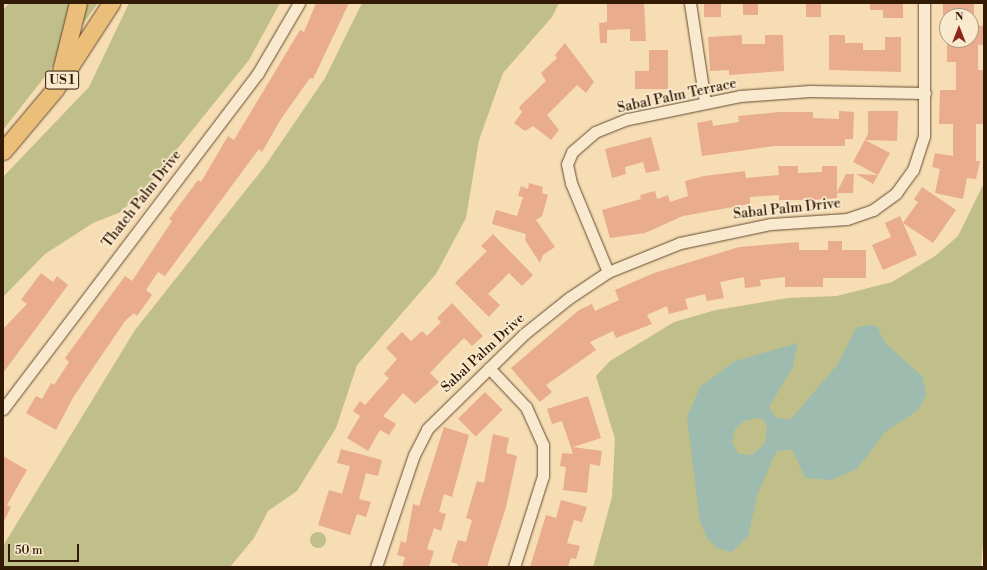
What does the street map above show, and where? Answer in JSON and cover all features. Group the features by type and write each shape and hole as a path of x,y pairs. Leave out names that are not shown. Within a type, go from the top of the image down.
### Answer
{"main road":[{"path":"55,89 71,43 78,3"},
{"name":"US 1","path":"3,150 55,89 111,3"}],"street":[{"name":"Thatch Palm Drive","path":"3,409 258,74 300,3"},
{"path":"690,3 705,102"},
{"name":"Sabal Palm Drive","path":"376,567 422,437 489,368 542,319 608,272 714,234 771,224 838,221 873,210 896,192 917,162 924,136 924,3"},
{"name":"Sabal Palm Terrace","path":"608,272 571,183 567,164 572,152 595,132 628,119 705,102 810,91 925,94"},
{"path":"489,368 526,407 543,444 543,476 514,567"}],"shaded area":[{"path":"9,3 74,3 54,65 3,130 3,10"},
{"path":"83,3 98,3 82,25 81,23"},
{"path":"129,3 280,3 249,60 152,180 121,212 93,223 45,254 3,297 3,177 89,87"},
{"path":"362,3 559,3 552,17 503,73 479,140 466,218 436,274 357,365 336,428 297,491 268,511 254,538 230,567 3,567 3,546 135,330 265,166 325,78"},
{"path":"984,183 984,527 981,567 593,567 612,497 615,439 596,376 610,361 674,322 716,310 788,298 837,296 892,282 935,256 958,236"},
{"path":"867,325 877,326 885,343 923,377 926,395 918,410 885,432 857,469 831,480 805,478 792,449 776,452 758,493 748,536 732,552 717,548 707,538 700,522 687,417 700,387 735,361 798,343 793,367 769,407 775,417 790,420 838,364 856,328","holes":["758,418 764,420 767,428 765,443 752,455 739,454 732,443 735,429 744,421"]},
{"path":"318,532 325,537 326,540 321,547 318,548 311,543 310,540 315,533"}],"building":[{"path":"316,3 349,3 313,79 310,78 281,119 262,152 259,149 165,276 158,272 146,290 152,295 137,316 134,313 125,321 74,396 56,430 26,413 36,396 42,399 51,383 54,385 69,362 65,358 125,276 132,281 172,221 169,219 198,180 201,182 228,136 234,140 300,30 304,32"},
{"path":"607,3 644,3 646,41 630,41 630,29 607,30 607,43 600,43 599,23 607,22"},
{"path":"704,3 721,3 721,17 704,17"},
{"path":"743,3 758,3 758,15 743,15"},
{"path":"806,3 821,3 821,17 806,17"},
{"path":"870,3 903,3 903,18 883,18 883,10 870,10"},
{"path":"943,3 974,3 974,8 943,8"},
{"path":"979,26 984,26 984,45 979,45"},
{"path":"742,35 742,44 765,44 765,35 783,35 784,71 729,75 729,70 710,71 708,37"},
{"path":"829,35 845,35 845,43 863,43 863,50 885,50 885,37 901,37 901,72 829,70"},
{"path":"565,43 594,82 586,93 577,85 547,115 559,130 551,140 533,126 525,131 514,123 522,112 519,107 546,81 541,73 557,58 555,55"},
{"path":"947,48 978,48 978,70 983,70 984,124 976,124 976,161 980,161 976,179 967,178 963,199 935,193 940,169 932,167 935,153 953,156 953,124 939,124 940,90 956,90 956,62 947,62"},
{"path":"649,50 668,50 668,89 635,89 635,71 649,71"},
{"path":"839,111 854,112 853,139 845,139 845,146 774,146 702,156 697,123 712,120 713,126 739,122 738,116 779,112 813,112 813,118 839,119"},
{"path":"868,111 898,111 897,141 865,140 890,153 878,175 853,162 868,134"},
{"path":"651,137 660,170 646,173 643,162 625,167 626,174 612,178 605,149"},
{"path":"778,166 798,166 798,173 822,172 822,166 837,166 837,192 846,174 854,174 853,193 837,193 837,198 813,200 779,200 779,195 750,197 750,204 683,216 645,233 610,238 602,210 641,199 640,195 655,191 657,199 668,195 670,202 688,196 685,181 704,176 745,171 746,178 779,175"},
{"path":"856,174 878,175 873,184"},
{"path":"529,183 543,187 542,193 548,195 542,216 536,220 555,247 543,255 540,263 525,240 526,234 492,224 496,210 517,216 523,197 518,196 521,186 528,189"},
{"path":"922,187 956,210 933,243 903,223 918,202 914,199"},
{"path":"900,216 917,255 883,270 872,245 891,237 885,223"},
{"path":"493,234 533,275 522,286 509,273 488,294 500,305 489,317 455,283 487,251 481,246"},
{"path":"828,241 842,241 842,250 866,250 866,278 823,278 823,287 785,287 785,277 760,280 761,286 745,288 744,277 720,282 724,298 707,301 705,294 685,299 688,309 669,314 667,306 647,315 652,324 616,338 613,331 590,342 596,350 546,385 552,392 540,402 511,368 579,310 592,304 595,311 619,300 615,290 654,273 739,247 799,242 799,250 828,250"},
{"path":"41,273 53,282 57,276 68,285 3,373 3,329 27,304 21,300"},
{"path":"452,303 483,336 472,346 464,338 446,356 430,373 439,382 415,404 403,393 383,416 396,424 389,435 380,430 368,451 347,438 360,416 353,411 360,401 365,405 389,378 384,374 397,359 386,348 402,332 411,341 422,331 427,336 441,322 437,318"},
{"path":"485,392 503,410 476,437 458,419"},
{"path":"588,396 601,438 573,447 602,451 600,466 590,464 587,493 563,490 566,467 560,466 562,453 573,454 562,421 552,424 547,409"},
{"path":"444,427 469,435 452,497 444,494 439,512 446,514 441,531 434,528 427,549 434,551 429,567 402,567 405,557 397,555 401,541 406,543 413,504 419,506"},
{"path":"493,434 509,438 506,453 517,456 506,507 487,567 457,567 458,564 451,562 458,540 466,542 472,520 466,518 477,481 484,483"},
{"path":"341,449 382,460 378,476 366,473 359,499 371,502 366,517 357,514 350,535 318,525 329,490 342,494 350,466 337,463"},
{"path":"3,456 27,470 7,505 11,507 3,523"},
{"path":"561,500 587,507 582,522 574,520 567,543 580,546 576,559 571,558 568,567 530,567 546,515 556,518"}]}
